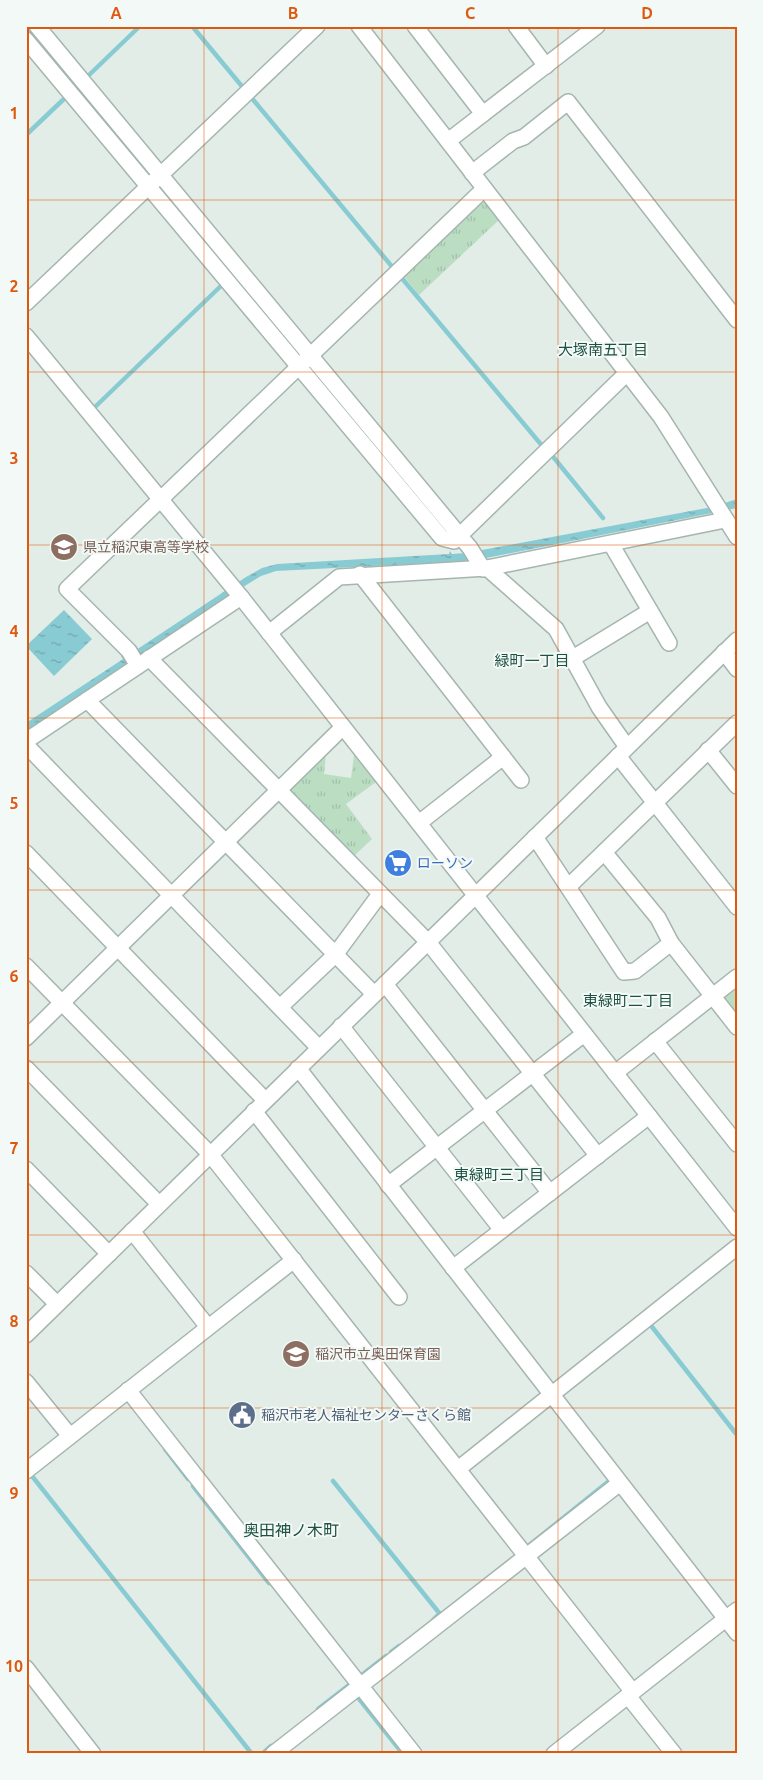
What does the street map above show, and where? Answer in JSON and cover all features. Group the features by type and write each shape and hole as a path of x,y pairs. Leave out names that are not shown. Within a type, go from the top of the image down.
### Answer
{"street":[{"path":"37,26 460,535 483,566 556,629 622,752 654,802 737,907"},
{"path":"26,303 317,26"},
{"path":"359,26 661,417 737,537"},
{"path":"415,26 483,114"},
{"path":"516,26 546,66"},
{"path":"448,142 597,26"},
{"path":"26,40 442,538 454,542 627,373"},
{"path":"472,173 513,141 524,137 568,102 737,320"},
{"path":"484,189 67,589 138,659 279,790 428,942 598,1156"},
{"path":"26,336 269,633 737,1228"},
{"path":"269,633 339,576 483,566 611,544 721,513"},
{"path":"611,544 669,643"},
{"path":"360,574 521,780"},
{"path":"239,596 138,659 87,700 26,743 319,1048"},
{"path":"573,658 650,611"},
{"path":"26,1335 737,640"},
{"path":"724,652 737,669"},
{"path":"87,700 335,955 379,989 484,1110 550,1193"},
{"path":"568,887 737,723"},
{"path":"26,1038 343,727"},
{"path":"708,750 737,786"},
{"path":"418,822 503,757"},
{"path":"535,837 624,972 635,971 671,943"},
{"path":"604,852 658,918 671,943 737,1027"},
{"path":"26,853 265,1100"},
{"path":"280,1007 335,955 380,894"},
{"path":"26,966 210,1154 526,1556 674,1754"},
{"path":"615,1072 737,977"},
{"path":"341,1026 502,1230"},
{"path":"388,1185 584,1034"},
{"path":"655,1041 737,1144"},
{"path":"26,1068 159,1204"},
{"path":"298,1068 620,1483 731,1615 737,1633"},
{"path":"254,1111 400,1297"},
{"path":"453,1268 649,1116"},
{"path":"26,1169 109,1254"},
{"path":"132,1231 208,1327"},
{"path":"458,1469 737,1246"},
{"path":"26,1471 294,1260"},
{"path":"26,1273 57,1304"},
{"path":"26,1382 70,1436"},
{"path":"128,1390 414,1754"},
{"path":"273,1754 620,1483"},
{"path":"554,1754 731,1615"},
{"path":"26,1668 93,1754"}],"green space":[{"path":"485,200 500,219 419,295 402,274 479,201"},
{"path":"326,754 324,774 351,778 354,755 376,782 346,804 372,839 352,858 291,795 291,788"},
{"path":"737,985 737,1019 723,1002 723,995"}],"water":[{"path":"737,499 737,508 471,561 276,571 261,576 235,592 26,731 26,723 123,659 121,656 133,652 262,568 277,564 449,554 450,551 452,554 466,553 712,507"},
{"path":"64,610 92,639 54,676 26,646"}],"waterway":[{"path":"88,76 140,26"},
{"path":"192,26 245,90"},
{"path":"26,29 33,38"},
{"path":"55,63 150,175"},
{"path":"250,96 394,269"},
{"path":"26,135 66,97"},
{"path":"161,188 301,356"},
{"path":"400,276 544,448"},
{"path":"96,406 224,283"},
{"path":"308,365 432,514"},
{"path":"550,453 603,518"},
{"path":"649,1323 737,1435"},
{"path":"165,1449 188,1479"},
{"path":"32,1476 252,1754"},
{"path":"333,1481 440,1614"},
{"path":"527,1547 609,1481"},
{"path":"193,1486 269,1583"},
{"path":"433,1620 437,1616"},
{"path":"391,1652 399,1646"},
{"path":"363,1674 386,1656"},
{"path":"318,1709 349,1685"},
{"path":"356,1695 403,1754"},
{"path":"262,1754 271,1746"}],"place":[{"name":"県立稲沢東高等学校","path":"64,547"},
{"name":"ローソン","path":"398,863"},
{"name":"稲沢市立奥田保育園","path":"296,1354"},
{"name":"稲沢市老人福祉センターさくら館","path":"242,1415"}],"district":[{"name":"大塚南五丁目","path":"603,350"},
{"name":"緑町一丁目","path":"532,661"},
{"name":"東緑町二丁目","path":"628,1001"},
{"name":"東緑町三丁目","path":"499,1175"},
{"name":"奥田神ノ木町","path":"291,1530"}]}
